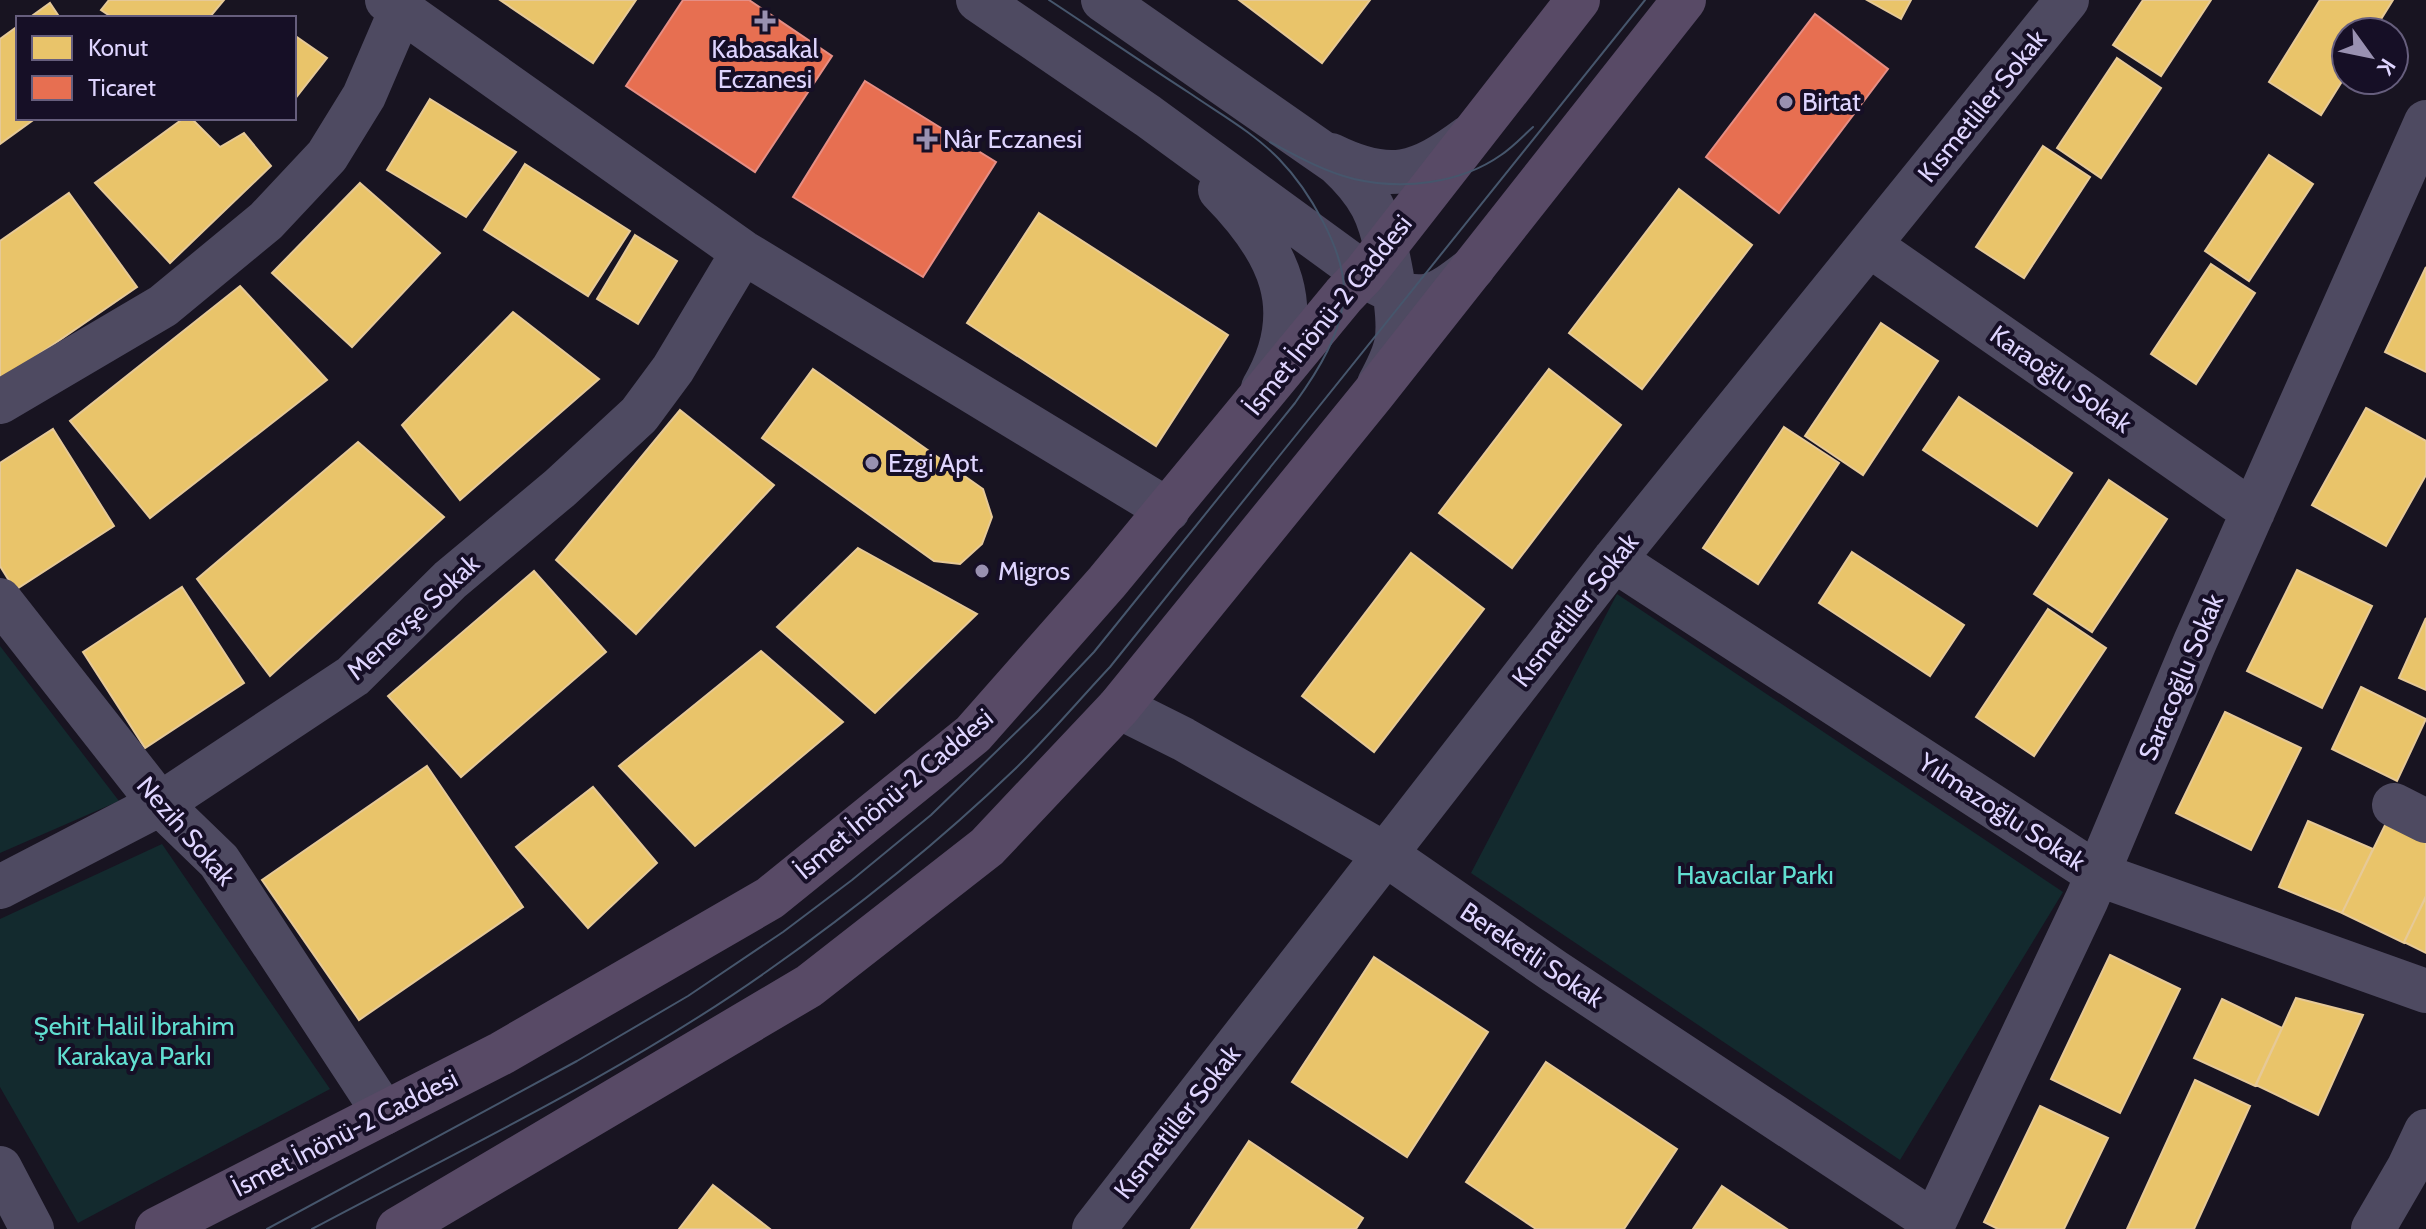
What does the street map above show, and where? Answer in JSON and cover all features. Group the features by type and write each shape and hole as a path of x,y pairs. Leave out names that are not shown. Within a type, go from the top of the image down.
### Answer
{"main road":[{"name":"İsmet İnönü-2 Caddesi","path":"157,1229 502,1053 770,898 973,734 1168,510 1344,295 1381,271 1474,134 1578,0"},
{"path":"398,1229 809,986 987,847 1119,707 1374,393 1684,0"}],"street":[{"path":"978,0 1381,271 1408,296 1444,291 1473,268"},
{"path":"1103,0 1154,13 1354,179 1373,208 1381,271 1398,324 1396,344 1374,393"},
{"name":"Kısmetliler Sokak","path":"1094,1229 1614,560 2067,0"},
{"path":"0,402 163,306 266,221 327,156 364,96 394,5 743,252 1168,510"},
{"path":"1148,116 1241,211 1263,241 1277,271 1284,296 1284,335 1279,357 1245,417"},
{"name":"Saracoğlu Sokak","path":"1933,1226 2097,874 2189,656 2426,122"},
{"path":"1314,147 1347,163 1393,174 1420,168 1443,157 1474,134"},
{"name":"Karaoğlu Sokak","path":"1869,245 2253,512"},
{"name":"Menevşe Sokak","path":"0,887 160,804 353,676 450,580 560,488 639,415 673,369 743,252"},
{"name":"Yılmazoğlu Sokak","path":"1614,560 2097,874 2426,991"},
{"name":"Nezih Sokak","path":"0,600 160,804 219,861 384,1113"},
{"name":"Bereketli Sokak","path":"1119,707 1183,739 1385,854 1933,1226"},
{"path":"2373,1229 2420,1158"},
{"path":"0,1168 32,1229"}],"green space":[{"name":"Havacılar Parkı","path":"1617,594 2063,892 1900,1160 1471,873"},
{"path":"0,646 119,801 0,853"},
{"name":"Şehit Halil İbrahim Karakaya Parkı","path":"162,844 330,1089 78,1223 0,1087 0,919"}],"building: Konut":[{"path":"109,0 224,0 211,16 110,16 101,10"},
{"path":"500,0 636,0 593,63"},
{"path":"1239,0 1370,0 1322,63"},
{"path":"1867,0 1911,0 1901,19"},
{"path":"2143,0 2211,0 2161,76 2113,45"},
{"path":"2320,0 2393,0 2383,16 2330,16 2330,96 2333,96 2321,115 2269,82"},
{"path":"50,3 59,16 32,16"},
{"path":"16,27 16,120 33,120 0,144 0,39"},
{"path":"296,36 327,58 296,97"},
{"path":"2117,58 2161,88 2101,178 2057,148"},
{"path":"430,99 516,152 466,217 387,170"},
{"path":"181,120 193,120 220,147 244,133 271,166 170,263 95,183"},
{"path":"2043,146 2090,177 2024,278 1976,247"},
{"path":"2269,155 2313,184 2249,281 2205,251"},
{"path":"525,164 630,231 588,296 484,230"},
{"path":"360,183 440,253 352,347 272,273"},
{"path":"1679,189 1752,245 1642,389 1569,333"},
{"path":"69,193 137,287 0,381 0,241"},
{"path":"1039,213 1228,335 1156,446 967,323"},
{"path":"635,235 677,261 638,324 597,299"},
{"path":"2211,264 2255,293 2196,384 2151,354"},
{"path":"2426,267 2426,372 2385,352"},
{"path":"240,286 327,380 150,518 70,421"},
{"path":"513,312 599,379 460,500 402,425"},
{"path":"1881,323 1938,361 1863,475 1805,436"},
{"name":"Ezgi Apt.","path":"813,369 983,489 992,517 982,544 960,564 934,561 762,438"},
{"path":"1549,369 1621,425 1512,568 1439,513"},
{"path":"1959,397 2072,473 2037,526 1923,450"},
{"path":"2366,408 2426,441 2426,475 2386,546 2312,505"},
{"path":"680,410 774,485 636,634 556,560"},
{"path":"1784,427 1839,463 1758,584 1703,548"},
{"path":"53,429 114,526 15,590 0,566 0,463"},
{"path":"358,442 444,517 270,676 197,579"},
{"path":"2109,480 2167,519 2092,632 2034,594"},
{"path":"858,548 977,614 875,713 777,627"},
{"path":"1852,552 1964,625 1930,676 1819,603"},
{"path":"1411,553 1484,609 1374,752 1302,696"},
{"path":"2297,570 2372,606 2322,708 2247,671"},
{"path":"534,571 606,652 461,777 388,696"},
{"path":"182,587 244,683 145,748 83,652"},
{"path":"2048,609 2106,648 2034,756 1976,717"},
{"path":"2426,618 2426,690 2399,678"},
{"path":"761,651 843,722 695,846 619,766"},
{"path":"2361,687 2426,719 2397,781 2332,749"},
{"path":"2225,712 2301,748 2251,850 2176,813"},
{"path":"427,766 523,907 359,1020 262,880"},
{"path":"593,787 657,863 588,928 516,847"},
{"path":"2388,819 2426,838 2426,896 2404,943 2342,913"},
{"path":"2308,821 2373,849 2342,913 2279,887"},
{"path":"2426,897 2426,953 2404,942"},
{"path":"2110,955 2180,989 2120,1113 2051,1079"},
{"path":"1374,957 1488,1032 1407,1157 1292,1082"},
{"path":"2296,998 2363,1015 2318,1115 2256,1085"},
{"path":"2222,999 2282,1028 2255,1086 2194,1058"},
{"path":"1546,1062 1677,1149 1624,1229 1536,1229 1466,1182"},
{"path":"2195,1080 2250,1106 2194,1229 2127,1229"},
{"path":"2040,1106 2108,1138 2064,1229 1998,1229 1984,1222"},
{"path":"1249,1141 1363,1218 1356,1229 1191,1229"},
{"path":"713,1185 770,1229 679,1229"},
{"path":"1722,1186 1787,1229 1693,1229"}],"building: Ticaret":[{"path":"683,0 749,0 832,56 755,172 626,86"},
{"path":"1815,14 1888,69 1779,213 1706,157"},
{"path":"865,81 996,162 923,277 793,197"}],"tram line":[{"path":"267,1229 577,1061 688,996 783,932 852,880 931,815 1094,652 1312,378 1334,337 1344,293 1343,276 1332,240 1302,187 1279,159 1248,132 1049,0"},
{"path":"312,1229 543,1108 712,1008 799,949 863,900 986,796 1110,667 1645,0"},
{"path":"1270,142 1343,176 1372,182 1411,184 1449,178 1485,165 1533,127"}],"place":[{"name":"Kabasakal Eczanesi","path":"765,21"},
{"name":"Birtat","path":"1786,102"},
{"name":"Nâr Eczanesi","path":"927,139"},
{"name":"Ezgi Apt.","path":"872,463"},
{"name":"Migros","path":"982,571"}]}
